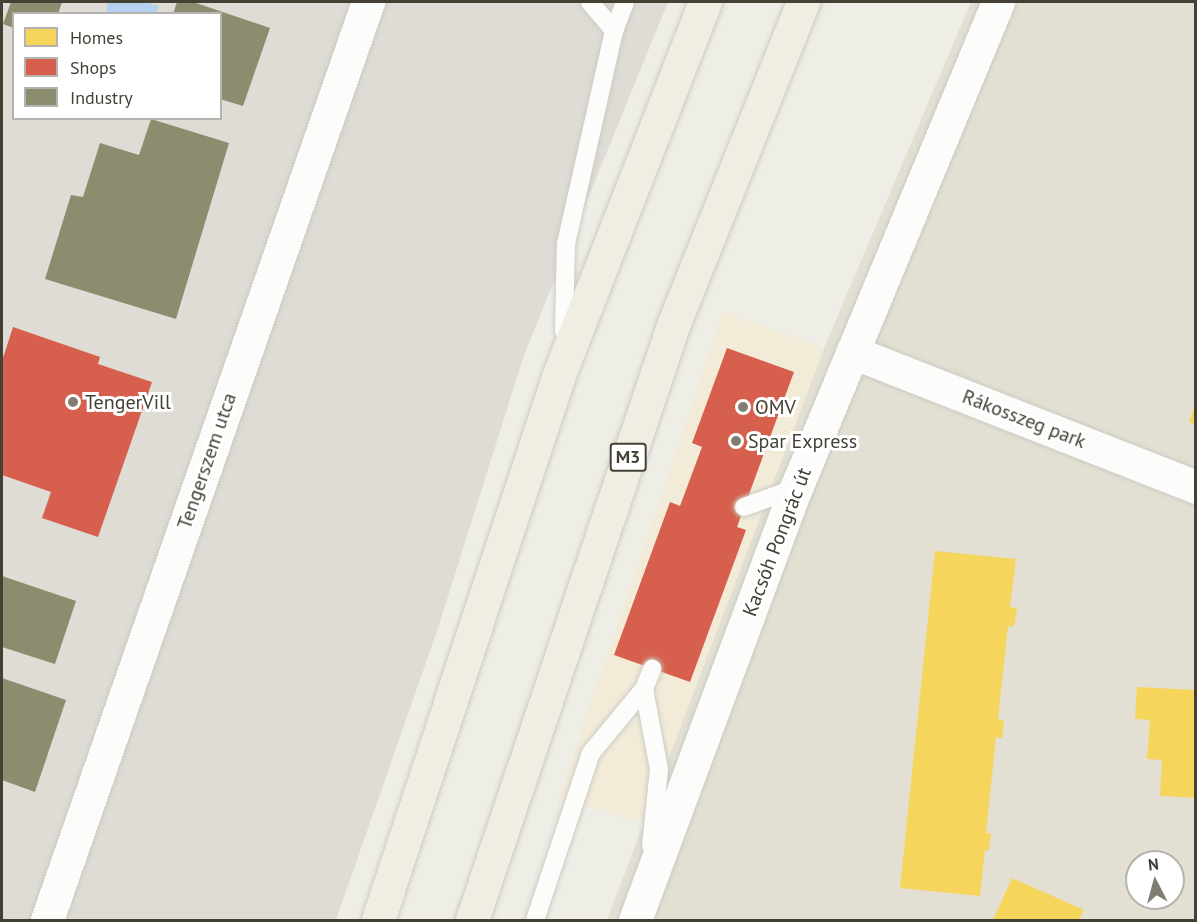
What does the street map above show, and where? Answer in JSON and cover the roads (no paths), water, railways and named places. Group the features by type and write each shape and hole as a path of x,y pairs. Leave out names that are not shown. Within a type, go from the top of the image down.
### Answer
{"main road":[{"path":"378,921 560,372 705,2"},
{"name":"M3","path":"472,921 674,323 803,2"}],"street":[{"name":"Tengerszem utca","path":"47,921 368,2"},
{"name":"Kacsóh Pongrác út","path":"636,921 796,489 998,2"},
{"name":"Rákosszeg park","path":"852,352 1196,487"}],"lane":[{"path":"590,2 614,31"},
{"path":"560,372 567,310 566,244 614,31 625,2"},
{"path":"744,507 796,489"},
{"path":"535,921 591,753 644,689 652,669"},
{"path":"644,689 659,769 647,887"}],"water":[{"path":"108,2 144,2 159,6 156,12 106,12"}],"place":[{"name":"TengerVill","path":"73,402"},
{"name":"OMV","path":"743,407"},
{"name":"Spar Express","path":"736,441"}]}
